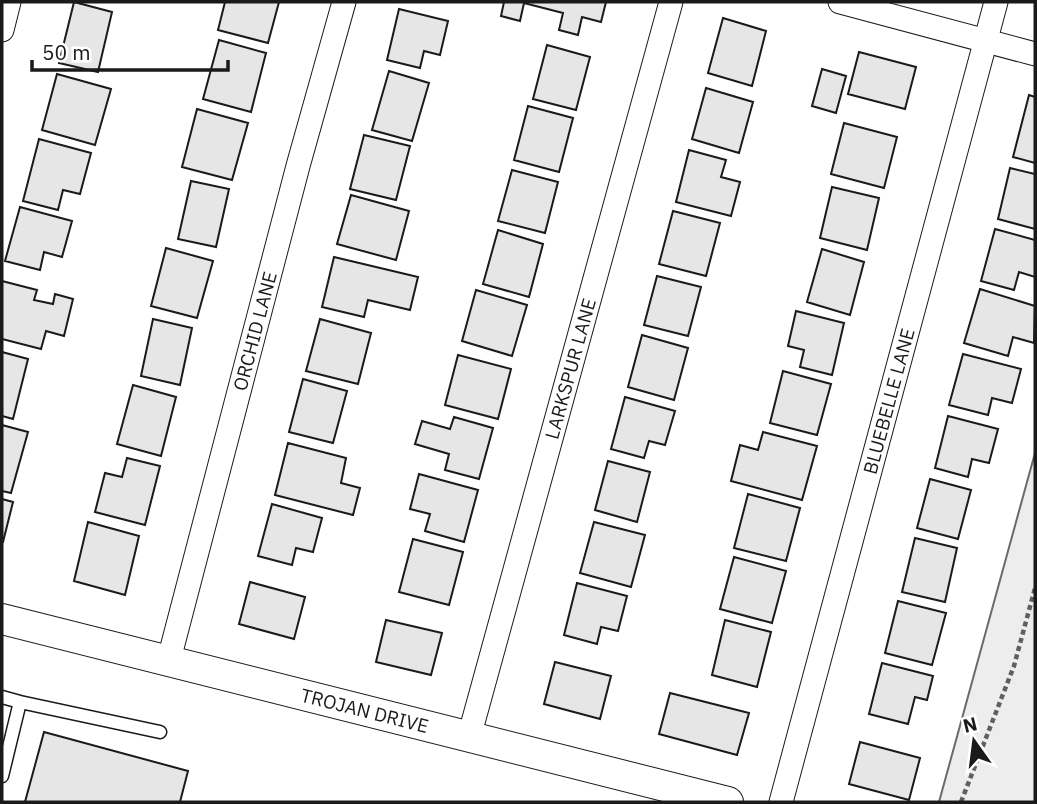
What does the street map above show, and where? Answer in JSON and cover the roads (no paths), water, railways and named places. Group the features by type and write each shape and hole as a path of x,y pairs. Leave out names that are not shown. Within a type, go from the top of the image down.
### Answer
{"street":[{"path":"2,30 9,2"},
{"name":"ORCHID LANE","path":"168,663 298,166 344,2"},
{"name":"LARKSPUR LANE","path":"469,737 670,2"},
{"path":"840,2 1035,54"},
{"name":"BLUEBELLE LANE","path":"780,802 996,2"},
{"name":"TROJAN DRIVE","path":"2,619 728,802"}],"lane":[{"path":"2,697 160,732"},
{"path":"2,776 20,702"}]}
